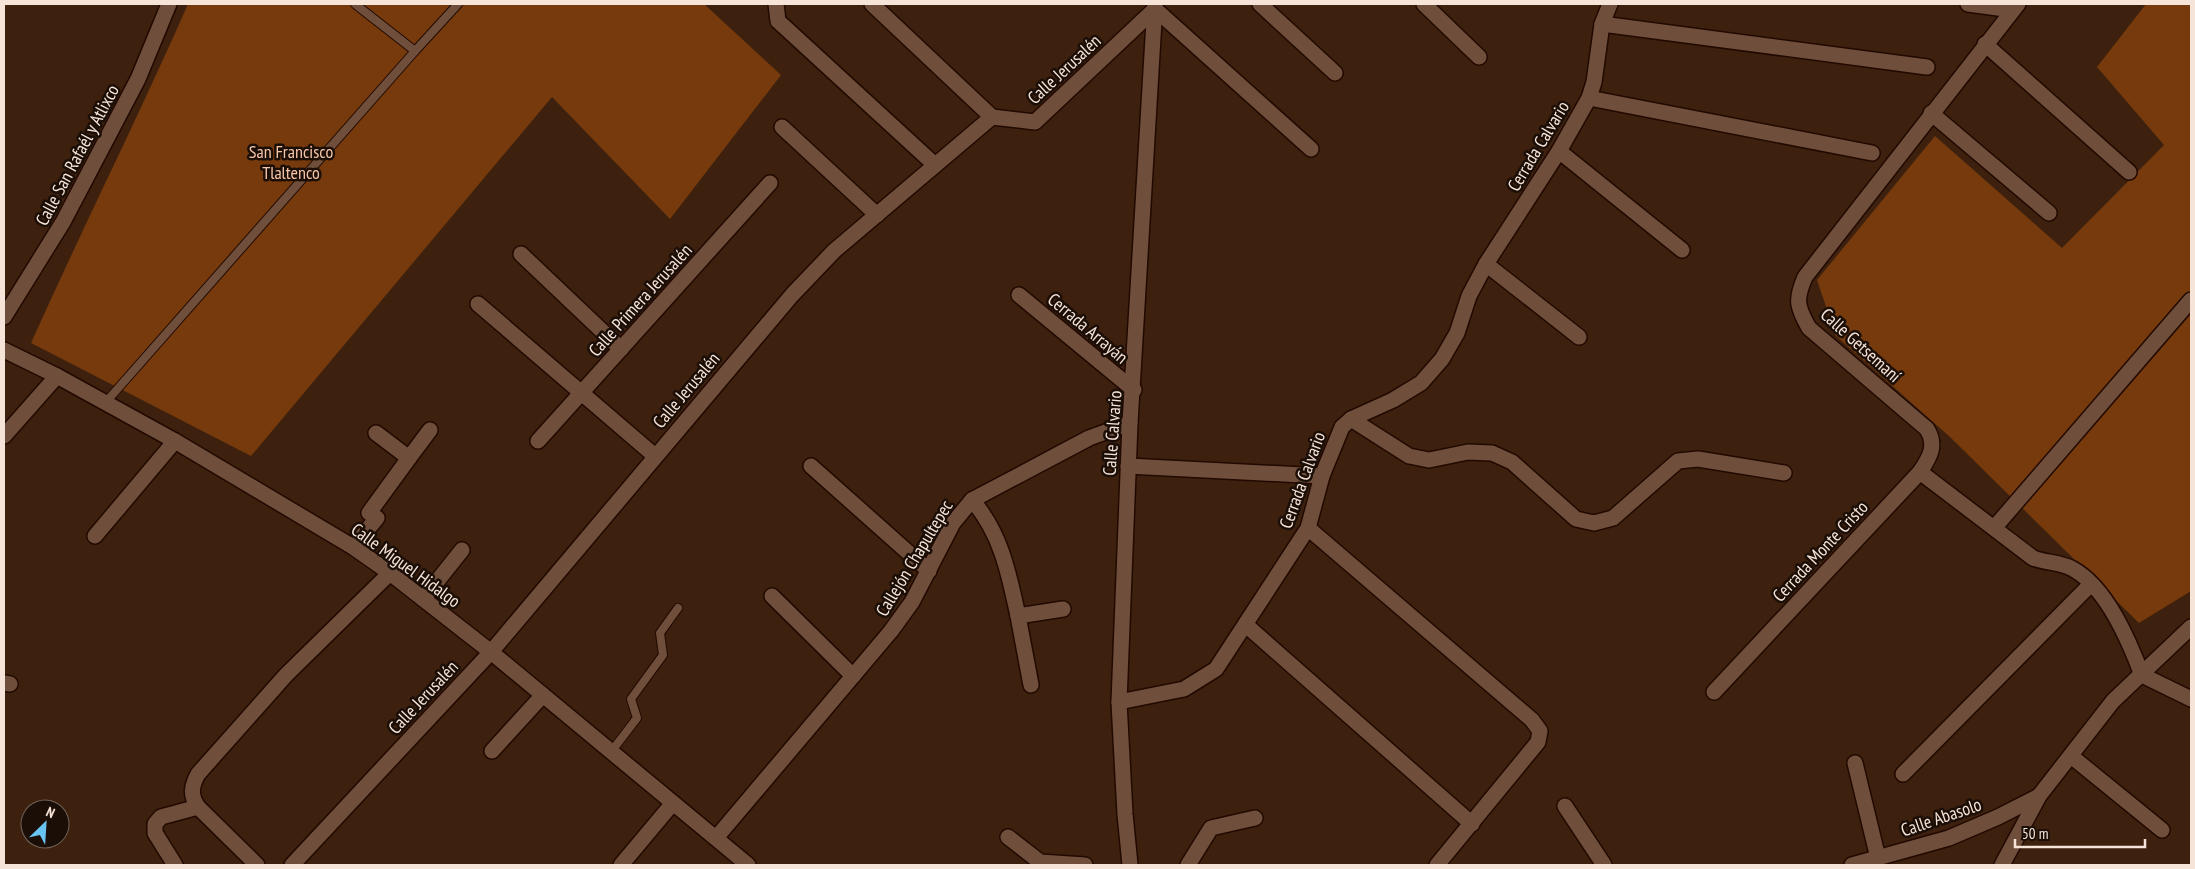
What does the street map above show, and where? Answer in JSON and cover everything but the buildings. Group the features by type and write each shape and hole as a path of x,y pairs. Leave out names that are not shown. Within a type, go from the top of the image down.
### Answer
{"street":[{"name":"Calle San Rafaél y Atlixco","path":"4,317 63,222 138,79 169,4"},
{"path":"776,4 778,21 935,165"},
{"path":"872,4 992,117"},
{"path":"1260,4 1335,73"},
{"path":"1424,4 1479,57"},
{"name":"Cerrada Calvario","path":"1119,702 1184,689 1216,669 1308,528 1322,476 1342,427 1351,419 1393,400 1421,383 1442,359 1457,333 1469,296 1486,264 1559,152 1589,98 1594,82 1602,24 1610,4"},
{"path":"1968,4 2015,7"},
{"path":"1155,6 1311,149"},
{"name":"Calle Jerusalén","path":"301,862 491,652 655,456 804,283 834,251 992,117 1035,122 1155,6"},
{"name":"Calle Calvario","path":"1130,865 1125,814 1119,702 1130,423 1134,390 1155,6"},
{"path":"2015,7 1931,113 2049,213"},
{"path":"1602,24 1927,67"},
{"path":"1985,44 2129,172"},
{"path":"1589,98 1872,153"},
{"name":"Calle Getsemaní","path":"1927,429 1809,328 1798,310 1799,291 1805,277 1931,113"},
{"path":"782,127 878,215"},
{"path":"1559,152 1682,250"},
{"name":"Calle Primera Jerusalén","path":"538,441 770,183"},
{"path":"521,254 621,349"},
{"path":"1486,264 1579,337"},
{"name":"Cerrada Arrayán","path":"1019,295 1134,390"},
{"path":"1994,528 2191,300"},
{"path":"478,304 655,456"},
{"name":"Calle Miguel Hidalgo","path":"4,350 106,402 175,441 354,548 390,573 491,652 748,865"},
{"path":"4,436 57,376"},
{"path":"1351,419 1409,456 1429,460 1468,452 1492,453 1512,462 1576,519 1594,522 1613,518 1678,461 1698,459 1784,473"},
{"name":"Callejón Chapultepec","path":"716,838 853,676 912,602 953,524 972,500 1089,438 1130,423"},
{"name":"Cerrada Monte Cristo","path":"1714,692 1920,472 1928,460 1933,446 1932,436 1927,429"},
{"path":"354,548 377,518 369,513 430,430"},
{"path":"376,433 409,458"},
{"path":"95,536 175,441"},
{"path":"812,466 929,572"},
{"path":"1128,466 1322,476"},
{"path":"1920,472 2033,558 2042,562 2054,561 2074,570 2090,584 2114,613 2142,674 2191,699"},
{"path":"972,500 986,516 1007,565 1031,685"},
{"path":"1308,528 1532,720 1540,731 1538,742 1437,865"},
{"path":"424,599 462,550"},
{"path":"257,865 198,808 192,797 193,784 198,774 286,675 390,573"},
{"path":"1904,774 2090,584"},
{"path":"772,596 853,676"},
{"path":"1018,616 1063,609"},
{"path":"1246,625 1472,824"},
{"path":"2002,865 2039,796 2113,701 2191,628"},
{"path":"492,751 543,695"},
{"path":"2071,756 2162,830"},
{"path":"1855,763 1878,858"},
{"name":"Calle Abasolo","path":"1852,865 1948,838 1998,817 2039,796"},
{"path":"622,865 673,803"},
{"path":"1564,806 1604,865"},
{"path":"175,865 155,833 155,824 161,817 198,808"},
{"path":"1188,865 1211,828 1255,818"},
{"path":"1008,837 1040,862 1085,865"}],"lane":[{"path":"355,4 416,51"},
{"path":"106,402 458,4"},
{"path":"611,752 637,718 631,699 663,655 660,632 678,608"}],"green space":[{"name":"San Francisco Tlaltenco","path":"188,4 704,4 781,75 670,219 552,97 251,456 31,343"},
{"path":"2146,4 2191,4 2191,591 2139,623 1950,437 1836,336 1817,280 1935,136 2062,248 2164,145 2097,67"}]}
